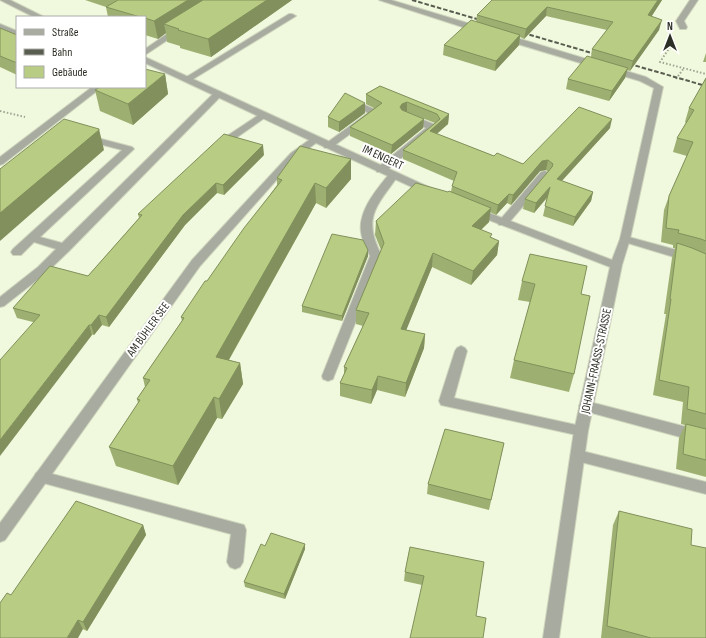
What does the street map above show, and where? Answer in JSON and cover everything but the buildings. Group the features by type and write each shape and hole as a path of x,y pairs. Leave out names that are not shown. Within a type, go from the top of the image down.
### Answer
{"street":[{"path":"4,0 38,16"},
{"name":"JOHANN-FRAASS-STRASSE","path":"383,0 643,79 659,87 625,239 616,265 581,431 551,638"},
{"path":"683,27 680,21 694,0"},
{"path":"187,79 292,16"},
{"path":"146,52 190,22"},
{"path":"0,26 16,34"},
{"name":"IM ENGERT","path":"146,60 441,197"},
{"path":"0,162 97,88"},
{"path":"0,304 42,270 65,248 218,94"},
{"path":"328,146 375,112 363,107"},
{"path":"230,138 263,115"},
{"path":"381,170 433,127 406,116"},
{"path":"46,126 61,131"},
{"path":"17,252 129,149 76,135"},
{"name":"AM BÜHLER SEE","path":"0,535 196,263 294,155 315,140"},
{"path":"503,223 545,174"},
{"path":"328,376 376,256 365,231 367,218 382,190 393,176"},
{"path":"469,208 503,223 616,265"},
{"path":"32,238 65,248"},
{"path":"625,239 691,258 706,266"},
{"path":"461,351 446,400 581,431"},
{"path":"586,406 706,438"},
{"path":"578,456 706,488"},
{"path":"41,478 239,530 235,562"}],"path":[{"path":"683,27 660,62 706,74"}],"railway":[{"path":"412,0 487,22"},
{"path":"517,31 602,56"},
{"path":"623,62 706,86"}]}
